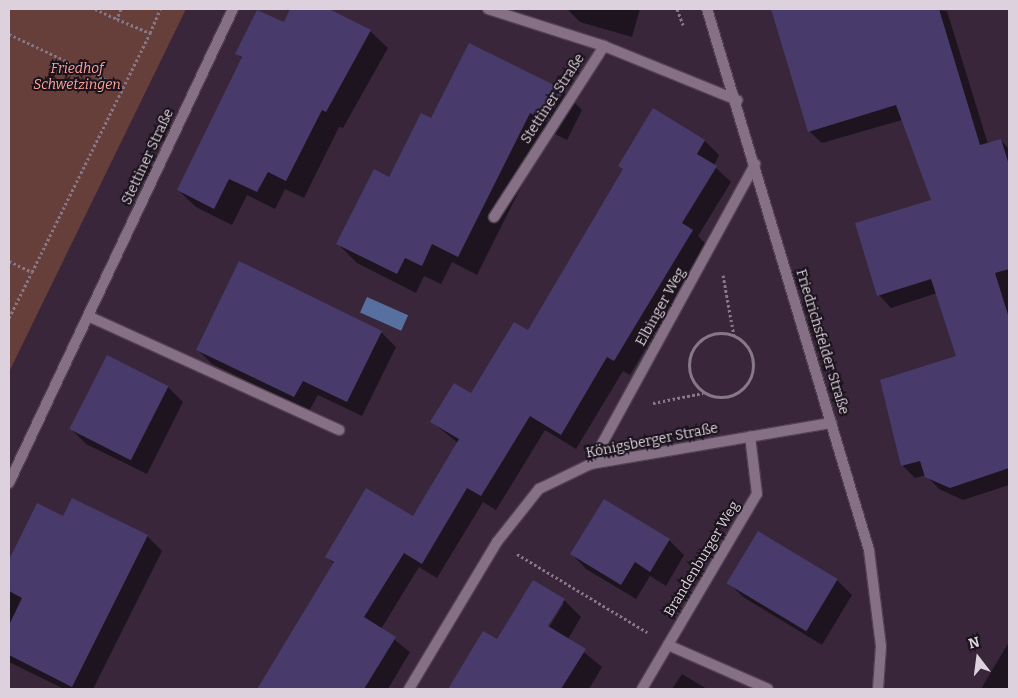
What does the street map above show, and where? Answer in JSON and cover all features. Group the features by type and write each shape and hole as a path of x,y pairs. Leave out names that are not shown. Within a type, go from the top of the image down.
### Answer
{"street":[{"name":"Stettiner Straße","path":"9,483 233,9"},
{"name":"Stettiner Straße","path":"488,9 604,46 737,100"},
{"name":"Friedrichsfelder Straße","path":"707,9 737,100 832,422 856,496 876,591 878,689"},
{"name":"Stettiner Straße","path":"494,216 604,46"},
{"name":"Elbinger Weg","path":"591,464 755,164"},
{"path":"88,316 339,430"},
{"name":"Königsberger Straße","path":"409,689 497,542 539,489 591,464 832,422"},
{"name":"Brandenburger Weg","path":"642,689 756,494 750,436"},
{"path":"668,645 768,689"}],"path":[{"path":"95,9 150,33"},
{"path":"117,19 121,9"},
{"path":"9,318 121,87 150,33 160,9"},
{"path":"9,34 121,87"},
{"path":"620,410 704,392 724,398 749,380 749,350 734,336 716,235"},
{"path":"9,262 32,272"},
{"path":"704,392 691,376 693,350 713,334 734,336"},
{"path":"497,542 668,645"}],"green space":[{"name":"Friedhof Schwetzingen","path":"9,9 186,9 9,372"}],"water":[{"path":"367,297 408,315 401,331 360,313"}],"building":[{"path":"290,9 329,9 371,30 326,112 322,110 286,181 268,172 257,192 229,179 214,209 177,190 242,57 235,54 257,10 284,22"},
{"path":"771,9 939,9 980,145 1001,139 1009,165 1009,269 995,273 1009,318 1009,468 950,488 925,477 920,461 901,466 880,380 956,356 931,279 877,296 855,223 931,200 896,105 808,132"},
{"path":"469,43 564,90 547,122 530,113 458,257 432,244 422,266 405,258 397,274 336,244 374,169 389,177 421,113 431,118"},
{"path":"653,108 705,140 697,154 717,166 682,223 693,230 614,361 607,357 561,435 530,416 481,496 467,488 422,564 404,553 364,617 396,637 364,689 257,689 334,562 325,557 366,488 413,516 459,439 430,422 454,383 471,393 514,322 528,330 623,169 618,166"},
{"path":"239,261 382,331 347,402 303,381 294,397 196,350"},
{"path":"107,355 168,386 131,460 69,429"},
{"path":"72,498 148,535 72,687 9,655 9,625 22,598 9,591 9,560 37,503 63,516"},
{"path":"604,499 670,539 650,572 635,562 621,585 570,554"},
{"path":"758,531 838,579 806,631 727,583"},
{"path":"533,580 565,599 548,626 586,649 561,689 448,689 483,631 497,639"}]}
